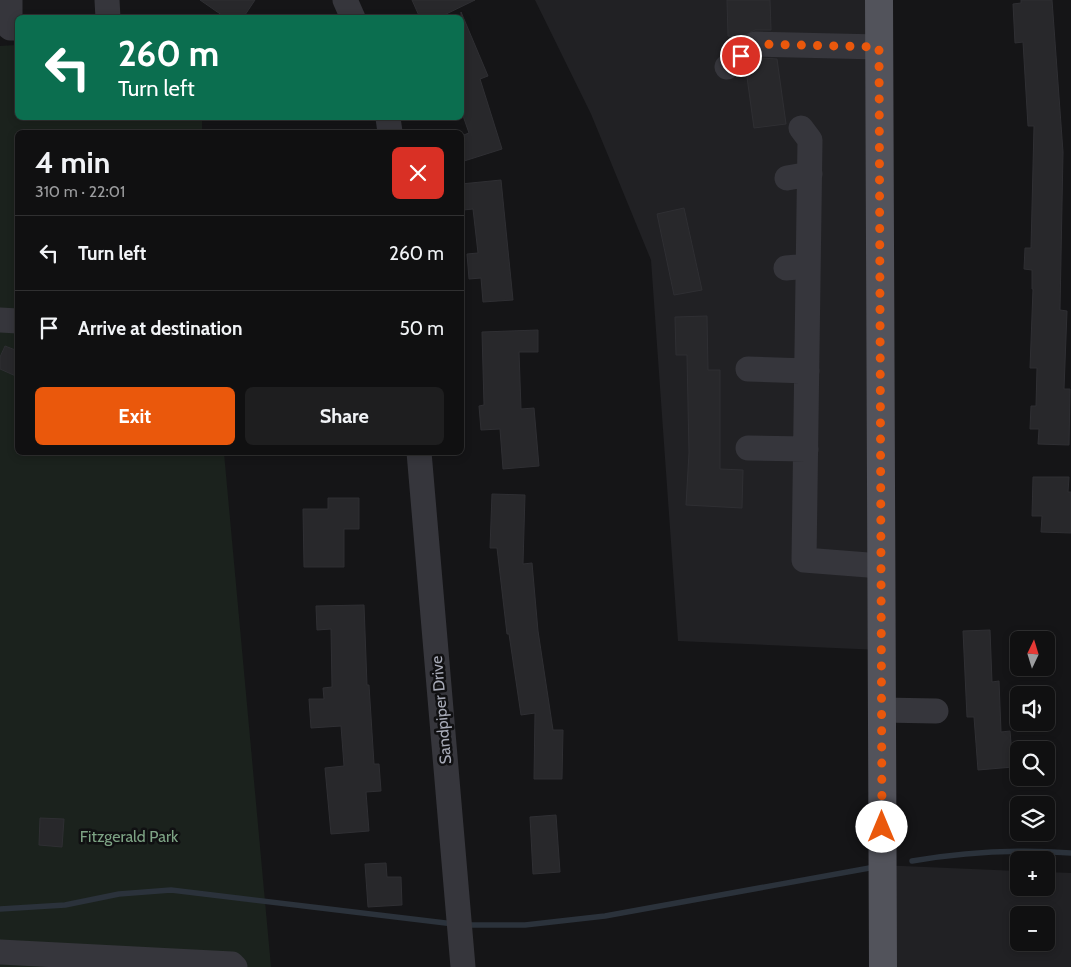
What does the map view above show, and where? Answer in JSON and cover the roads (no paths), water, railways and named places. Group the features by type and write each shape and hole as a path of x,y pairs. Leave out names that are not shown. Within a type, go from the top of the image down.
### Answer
{"main road":[{"path":"879,0 883,967"}],"street":[{"path":"10,0 10,28 15,28"},
{"path":"107,0 108,15"},
{"path":"345,0 351,15"},
{"path":"727,67 755,44 879,47"},
{"path":"800,128 810,140 798,176 798,330 807,371 804,560 881,566"},
{"path":"0,320 15,321"},
{"path":"748,369 807,371"},
{"path":"748,448 806,449"},
{"name":"Sandpiper Drive","path":"418,455 463,967"},
{"path":"882,710 936,711"},
{"path":"0,952 232,964 235,967"}],"waterway":[{"path":"912,861 991,852 1071,853"},
{"path":"466,925 525,925 605,916 875,867"},
{"path":"0,909 65,905 119,894 171,890 454,924"}],"park label":[{"name":"Fitzgerald Park","path":"129,836"}]}
